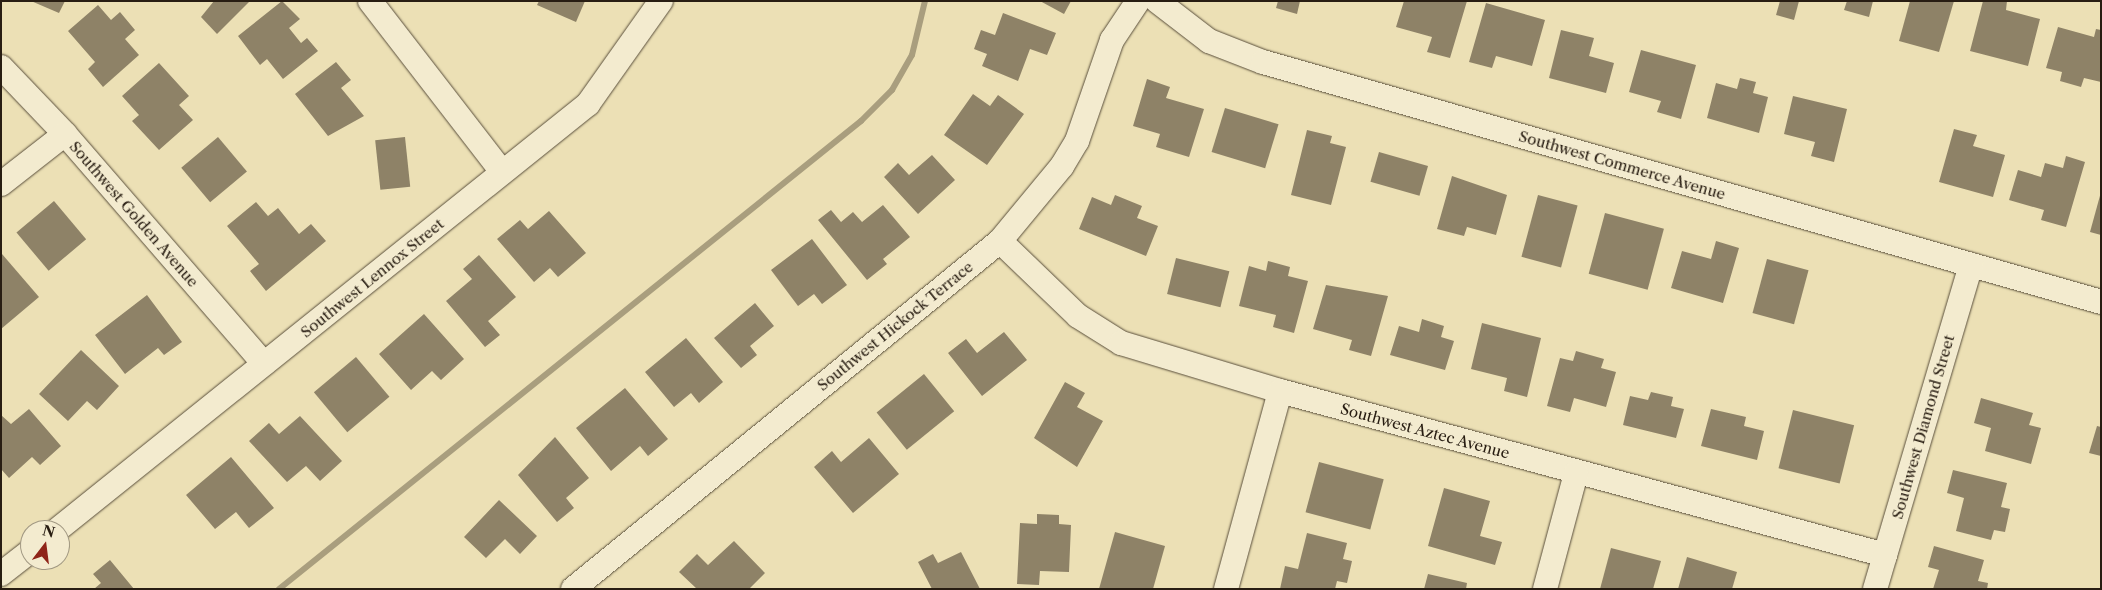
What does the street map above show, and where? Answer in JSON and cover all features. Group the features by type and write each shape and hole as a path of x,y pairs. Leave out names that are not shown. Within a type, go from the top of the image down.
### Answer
{"street":[{"path":"370,1 502,172"},
{"name":"Southwest Lennox Street","path":"69,520 588,104 661,1"},
{"name":"Southwest Hickock Terrace","path":"573,589 1000,241 1062,166 1077,140 1112,40 1138,1"},
{"name":"Southwest Commerce Avenue","path":"1156,1 1209,41 1263,62 2101,302"},
{"name":"Southwest Golden Avenue","path":"1,67 65,134 264,364"},
{"path":"1,184 65,134"},
{"name":"Southwest Aztec Avenue","path":"1000,241 1078,316 1121,343 1280,391 1576,473 1885,555"},
{"name":"Southwest Diamond Street","path":"1875,589 1971,265"},
{"path":"1226,589 1280,391"},
{"path":"1545,589 1576,473"},
{"path":"1,574 20,559"}],"building":[{"path":"31,1 65,1 59,13"},
{"path":"214,1 250,1 217,34 201,17"},
{"path":"282,1 300,19 289,28 301,43 307,38 318,51 283,79 267,59 260,65 238,36"},
{"path":"539,1 585,1 576,22 537,5"},
{"path":"1040,1 1071,1 1064,14"},
{"path":"1278,1 1300,1 1297,14 1276,8"},
{"path":"1404,1 1467,1 1450,58 1427,52 1432,37 1396,27"},
{"path":"1780,1 1799,1 1794,20 1776,15"},
{"path":"1847,1 1873,1 1869,17 1844,10"},
{"path":"1910,1 1954,1 1939,52 1899,41"},
{"path":"1983,1 2007,1 2006,10 2040,19 2028,66 1970,51"},
{"path":"1486,3 1545,20 1532,66 1496,56 1492,68 1469,62"},
{"path":"98,5 111,20 120,12 135,30 125,39 139,55 103,87 88,69 95,62 68,31"},
{"path":"1003,13 1056,33 1047,55 1030,49 1018,81 982,66 987,54 974,49 981,30 995,35"},
{"path":"2058,27 2094,37 2096,29 2101,30 2101,82 2084,78 2081,87 2060,81 2062,72 2046,68"},
{"path":"1561,30 1594,38 1589,56 1614,63 1606,93 1549,78"},
{"path":"1641,50 1696,65 1681,119 1657,112 1661,101 1629,92"},
{"path":"336,62 351,80 341,88 364,116 328,136 295,94"},
{"path":"159,63 189,96 179,105 193,120 159,150 132,121 139,115 122,96"},
{"path":"1740,78 1756,82 1753,93 1768,97 1759,133 1707,118 1716,83 1737,89"},
{"path":"1147,79 1170,87 1166,98 1204,109 1189,157 1156,147 1160,134 1133,126"},
{"path":"973,94 990,106 998,95 1024,114 987,165 944,135"},
{"path":"1793,96 1847,109 1834,162 1811,156 1815,142 1784,134"},
{"path":"1225,108 1279,124 1265,168 1212,152"},
{"path":"1954,129 1977,135 1973,146 2005,155 1993,197 1939,182"},
{"path":"1307,130 1332,136 1330,143 1346,147 1331,205 1291,195"},
{"path":"218,137 247,171 210,202 181,168"},
{"path":"405,137 410,187 380,190 375,140"},
{"path":"1379,152 1428,166 1419,196 1370,182"},
{"path":"932,155 955,180 918,214 884,177 898,163 909,175"},
{"path":"2066,156 2085,162 2066,227 2041,220 2044,210 2009,200 2018,170 2041,177 2045,163 2063,168"},
{"path":"1452,176 1507,195 1496,235 1467,227 1464,236 1437,229"},
{"path":"2101,192 2101,235 2090,232"},
{"path":"1115,195 1142,206 1137,218 1158,226 1146,256 1079,229 1092,197 1111,205"},
{"path":"1538,195 1578,206 1561,267 1521,257"},
{"path":"54,201 86,239 49,271 16,232"},
{"path":"256,202 268,216 278,208 299,234 311,224 326,241 266,291 250,271 259,264 227,226"},
{"path":"883,205 910,237 883,259 887,264 867,280 818,220 831,210 841,222 853,212 862,222"},
{"path":"549,211 586,253 558,277 550,268 534,282 497,239 520,220 528,229"},
{"path":"1605,213 1664,229 1648,290 1589,274"},
{"path":"812,239 847,285 822,304 814,294 798,306 771,270"},
{"path":"1716,241 1739,248 1723,303 1671,288 1682,251 1711,259"},
{"path":"1,255 39,297 1,329"},
{"path":"479,255 516,297 488,321 500,335 485,347 446,301 472,279 463,269"},
{"path":"1176,258 1229,271 1220,307 1167,294"},
{"path":"1767,259 1809,270 1794,324 1753,313"},
{"path":"1268,261 1290,267 1288,276 1308,281 1294,333 1273,327 1276,315 1239,306 1249,266 1266,271"},
{"path":"1326,285 1388,296 1371,356 1349,350 1352,340 1313,329"},
{"path":"147,295 182,342 164,355 158,348 125,374 95,335"},
{"path":"755,303 774,326 750,346 757,355 741,368 714,338"},
{"path":"424,314 464,359 441,380 432,371 411,390 379,354"},
{"path":"1422,319 1444,326 1441,337 1454,341 1445,370 1390,355 1399,326 1419,332"},
{"path":"1482,323 1541,338 1527,397 1504,391 1507,378 1471,369"},
{"path":"1004,332 1027,360 982,396 948,353 966,339 977,353"},
{"path":"686,338 723,382 699,403 691,393 674,407 645,372"},
{"path":"81,350 119,386 97,410 87,401 68,421 39,394"},
{"path":"1576,351 1604,359 1601,368 1616,372 1606,407 1574,398 1570,412 1547,406 1560,358 1573,361"},
{"path":"356,357 389,397 347,432 314,392"},
{"path":"924,374 954,411 907,450 877,412"},
{"path":"1065,382 1085,393 1077,407 1103,421 1077,467 1034,438"},
{"path":"625,388 668,439 648,456 640,446 611,471 576,428"},
{"path":"1651,392 1673,397 1671,406 1684,409 1676,438 1623,425 1630,396 1648,400"},
{"path":"1981,398 2033,413 2029,425 2041,428 2031,464 1985,451 1991,428 1974,423"},
{"path":"29,409 61,446 40,465 32,457 9,478 1,469 1,415 11,424"},
{"path":"1711,409 1746,417 1744,426 1764,431 1757,460 1701,446"},
{"path":"1793,410 1854,425 1840,483 1778,468"},
{"path":"300,416 342,461 320,481 306,466 287,482 249,441 269,423 279,434"},
{"path":"2097,426 2101,427 2101,456 2089,453"},
{"path":"555,437 589,478 566,498 574,508 557,522 518,475"},
{"path":"869,438 899,474 853,513 814,467 832,451 841,462"},
{"path":"231,457 274,508 249,528 236,512 215,529 186,495"},
{"path":"1319,462 1384,479 1370,530 1306,512"},
{"path":"1953,470 2007,483 2001,507 2010,509 2005,532 1994,530 1991,540 1956,531 1964,498 1947,493"},
{"path":"1444,488 1490,501 1480,536 1502,542 1495,565 1428,546"},
{"path":"499,500 537,536 520,554 505,539 486,558 464,537"},
{"path":"1037,514 1059,515 1059,524 1071,525 1069,572 1040,571 1039,585 1017,584 1020,523 1037,524"},
{"path":"1115,532 1165,546 1153,589 1099,589"},
{"path":"1307,533 1347,543 1343,559 1352,561 1347,583 1337,581 1335,589 1280,589 1285,566 1298,569"},
{"path":"734,541 765,573 749,589 697,589 679,572 697,554 708,565"},
{"path":"1934,546 1984,560 1978,581 1988,583 1987,589 1933,589 1939,570 1928,567"},
{"path":"1611,548 1661,561 1653,589 1600,589"},
{"path":"961,552 980,589 932,589 918,562 933,554 938,563"},
{"path":"1687,557 1737,572 1732,589 1678,589"},
{"path":"110,560 134,589 94,589 101,583 93,574"},
{"path":"1428,574 1467,583 1466,589 1424,589"}],"waterway":[{"path":"279,589 861,121 892,90 912,55 925,1"}]}
